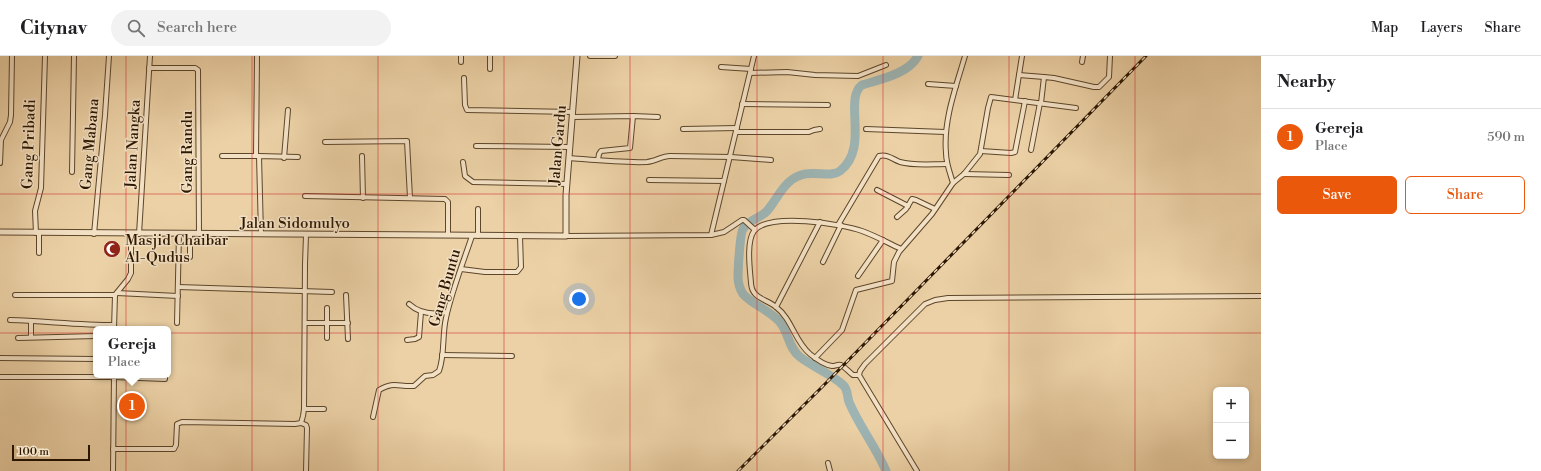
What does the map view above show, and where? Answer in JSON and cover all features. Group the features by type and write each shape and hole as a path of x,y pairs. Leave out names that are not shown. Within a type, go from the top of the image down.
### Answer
{"street":[{"path":"0,163 1,140 10,122 11,116 12,56"},
{"name":"Gang Pribadi","path":"39,253 36,211 41,188 45,56"},
{"path":"72,172 74,56"},
{"name":"Gang Mabana","path":"94,234 109,56"},
{"name":"Jalan Nangka","path":"140,234 150,56"},
{"path":"258,56 258,156 261,234"},
{"path":"461,56 461,62"},
{"path":"490,56 490,69"},
{"name":"Jalan Gardu","path":"566,236 569,147 577,56"},
{"path":"590,56 615,56"},
{"path":"711,235 731,157 754,56"},
{"path":"953,183 947,164 945,132 965,56"},
{"path":"1015,100 1022,56"},
{"path":"1082,62 1083,56"},
{"path":"1019,75 1054,78 1099,87 1109,77 1110,56"},
{"path":"721,67 750,71 858,76 886,65"},
{"name":"Gang Randu","path":"149,68 195,68 198,70 199,234"},
{"path":"1031,150 1044,77"},
{"path":"464,78 465,105 468,110 658,117"},
{"path":"928,84 956,86"},
{"path":"815,358 842,330 856,290 892,281 894,262 901,249 911,240 953,183 964,174 982,151 991,97 1076,108"},
{"path":"982,151 1015,152 1025,101"},
{"path":"742,104 828,105"},
{"path":"284,158 288,110"},
{"path":"598,160 601,151 630,148 633,116"},
{"path":"683,129 809,132 820,129"},
{"path":"866,129 945,132"},
{"path":"324,142 406,141 408,146 410,198"},
{"path":"476,146 569,147"},
{"path":"222,156 298,157"},
{"path":"362,156 363,198"},
{"path":"569,158 647,162 660,160 664,156 731,157 771,160"},
{"path":"823,262 839,225 880,156 891,157 905,163 947,164"},
{"path":"463,162 466,176 473,182 567,184"},
{"path":"964,174 1009,175"},
{"path":"650,180 724,181"},
{"path":"877,190 888,194 908,206"},
{"path":"305,196 447,200 448,235"},
{"path":"897,217 914,199 935,209"},
{"path":"478,209 478,236"},
{"path":"566,236 711,235 724,232 740,220 744,220 753,229"},
{"path":"753,229 772,223 789,221 820,222 862,231 901,249"},
{"path":"776,307 820,222"},
{"path":"753,229 750,246 751,289 754,294 776,307 791,325 804,348 815,358 833,366 838,364 853,375 859,375"},
{"name":"Jalan Sidomulyo","path":"0,232 94,234 566,236"},
{"path":"114,326 116,294 131,273 132,234"},
{"path":"177,323 179,234"},
{"path":"190,234 190,257"},
{"path":"301,423 304,416 304,291 306,235"},
{"name":"Gang Buntu","path":"373,417 379,390 392,384 414,386 425,376 433,375 439,371 444,325 447,312 472,236"},
{"path":"461,269 501,273 514,273 519,271 521,267 520,236"},
{"path":"858,276 883,240"},
{"path":"178,287 332,292"},
{"path":"15,295 116,294 178,296"},
{"path":"346,295 348,339"},
{"path":"859,375 865,364 917,311 928,302 935,300 966,298 1261,296"},
{"path":"409,304 421,312 447,312"},
{"path":"327,308 327,338"},
{"path":"407,340 419,337 421,312"},
{"path":"10,320 60,322 100,326"},
{"path":"31,321 31,337"},
{"path":"305,323 348,323"},
{"path":"18,338 93,336"},
{"path":"442,354 512,356"},
{"path":"0,358 93,359"},
{"path":"859,375 917,471"},
{"path":"0,377 93,376"},
{"path":"113,471 114,378"},
{"path":"148,378 165,378"},
{"path":"304,409 324,409"},
{"path":"113,449 174,450 176,445 177,424 182,422 301,423 306,425 306,471"},
{"path":"828,463 830,471"}],"waterway":[{"path":"886,471 853,411 845,387 839,381 800,357 793,349 785,330 779,321 743,294 738,279 739,252 742,232 745,226 767,211 789,182 803,174 835,173 840,171 849,161 853,150 855,137 855,101 857,92 862,85 901,72 914,62 918,56"}],"railway":[{"path":"738,471 1146,56"}],"place":[{"name":"Masjid Chaibar Al-Qudus","path":"112,249"},
{"name":"Gereja","path":"132,406"}]}
